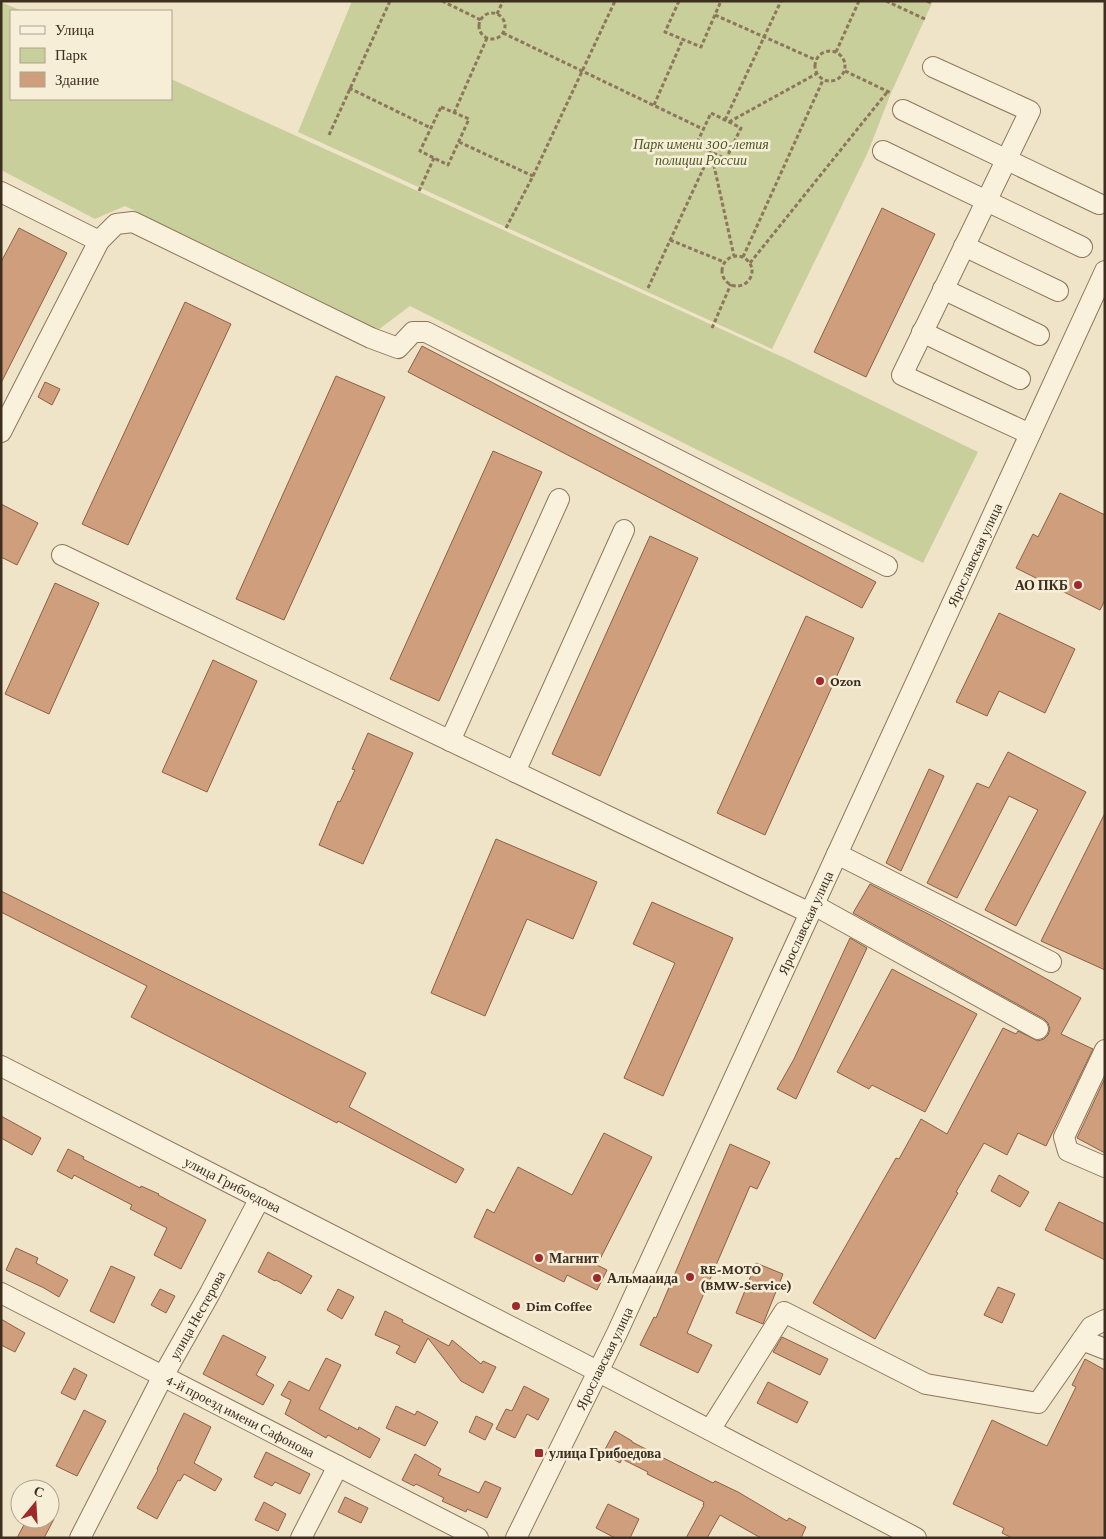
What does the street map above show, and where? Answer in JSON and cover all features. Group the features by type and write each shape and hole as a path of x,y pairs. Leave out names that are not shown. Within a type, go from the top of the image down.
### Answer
{"street":[{"path":"933,67 1030,111 902,375 1030,434"},
{"path":"903,110 1099,204"},
{"path":"884,151 1082,247"},
{"path":"1,192 99,241"},
{"path":"1,432 99,241 116,224 133,222 380,342 398,348 413,332 426,332 888,566"},
{"path":"964,246 1058,291"},
{"name":"Ярославская улица","path":"516,1538 599,1372 1105,271"},
{"path":"943,289 1039,336"},
{"path":"922,332 1020,379"},
{"path":"450,741 559,499"},
{"path":"515,772 624,530"},
{"path":"62,555 515,772 812,909 1038,1029"},
{"path":"838,854 1051,962"},
{"path":"1105,1050 1064,1138 1068,1151 1105,1167"},
{"name":"улица Грибоедова","path":"1,1066 599,1372 916,1538"},
{"name":"улица Нестерова","path":"80,1538 163,1376 210,1293 260,1198"},
{"name":"4-й проезд имени Сафонова","path":"1,1293 478,1538"},
{"path":"710,1430 784,1312 926,1384 1038,1403 1091,1327 1105,1320"},
{"path":"1082,1340 1105,1348"},
{"path":"301,1538 338,1466"}],"path":[{"path":"329,135 390,1"},
{"path":"442,1 481,20"},
{"path":"497,14 503,1"},
{"path":"506,228 533,176 615,1"},
{"path":"679,1 665,32 701,47 721,1"},
{"path":"727,121 781,1"},
{"path":"836,52 859,1"},
{"path":"886,1 925,19"},
{"path":"927,1 932,3"},
{"path":"488,14 497,14 504,20 505,29 495,39 487,38 481,32 481,20 488,14"},
{"path":"715,15 816,60"},
{"path":"503,33 703,129"},
{"path":"454,113 487,38"},
{"path":"654,105 682,40"},
{"path":"829,51 836,52 844,59 845,71 840,78 833,82 823,80 816,74 814,65 816,60 820,54 829,51"},
{"path":"750,263 890,92 845,71"},
{"path":"727,121 816,74"},
{"path":"743,256 823,80"},
{"path":"349,88 431,128"},
{"path":"441,106 454,113 469,120 448,165 420,151 441,106"},
{"path":"711,114 727,121 741,128 726,159 696,145 711,114"},
{"path":"459,142 533,176"},
{"path":"648,288 711,152"},
{"path":"711,152 734,256"},
{"path":"419,191 434,158"},
{"path":"670,240 724,262"},
{"path":"743,256 752,266 750,280 743,285 735,286 727,283 722,276 724,262 730,257 743,256"},
{"path":"712,328 731,284"}],"green space":[{"name":"Парк имени 300-летия полиции России","path":"352,1 933,1 891,93 868,152 772,349 298,132"},
{"path":"1,2 20,10 10,10 10,100 172,100 172,79 787,359 978,452 923,563 410,306 378,330 125,206 95,219 1,170"}],"building":[{"path":"882,208 935,234 866,377 814,352"},
{"path":"19,228 67,253 1,383 1,262"},
{"path":"185,302 231,324 128,545 82,524"},
{"path":"422,346 876,582 862,608 408,372"},
{"path":"336,376 385,397 284,620 236,599"},
{"path":"45,382 60,389 52,405 38,397"},
{"path":"493,451 542,472 439,701 390,679"},
{"path":"1060,493 1105,515 1105,600 1100,610 1016,568 1033,534 1038,537"},
{"path":"1,504 38,523 17,565 1,557"},
{"path":"650,536 698,558 600,776 552,754"},
{"path":"55,583 99,603 49,714 5,694"},
{"path":"999,613 1075,649 1045,713 999,691 987,716 956,702"},
{"path":"806,616 854,638 765,835 717,813"},
{"path":"213,660 257,681 207,792 162,772"},
{"path":"368,733 413,753 363,864 319,845 338,801 340,802 355,770 352,769"},
{"path":"1008,752 1086,792 1016,926 985,910 1038,810 1009,796 957,898 927,883 977,783 989,788"},
{"path":"929,769 944,776 901,871 886,863"},
{"path":"1105,813 1105,970 1041,941"},
{"path":"496,839 597,882 573,939 527,919 485,1016 431,993"},
{"path":"870,884 1081,998 1061,1034 1093,1049 1046,1146 1018,1133 1007,1155 984,1143 956,1192 958,1193 875,1339 813,1303 896,1158 899,1159 921,1119 947,1134 1003,1028 1016,1034 1018,1031 1038,1041 1048,1035 1050,1029 1044,1019 853,913"},
{"path":"1,891 366,1073 349,1107 464,1169 456,1183 338,1121 337,1123 131,1017 147,986 1,912"},
{"path":"652,902 733,938 663,1096 624,1078 675,963 633,944"},
{"path":"850,938 867,948 796,1099 777,1089 794,1059"},
{"path":"892,969 977,1014 925,1112 872,1085 869,1089 837,1072"},
{"path":"1105,1078 1105,1153 1077,1138"},
{"path":"1,1116 41,1138 32,1155 1,1138"},
{"path":"604,1133 652,1157 597,1265 607,1270 597,1290 567,1275 564,1282 474,1237 487,1209 494,1213 518,1167 572,1195"},
{"path":"730,1144 770,1162 757,1189 750,1186 687,1333 712,1345 698,1373 640,1345 654,1317 656,1318"},
{"path":"68,1149 84,1157 83,1159 140,1188 141,1186 159,1194 206,1220 181,1269 154,1255 167,1228 130,1209 132,1205 74,1175 72,1179 57,1171"},
{"path":"999,1175 1029,1192 1020,1207 991,1191"},
{"path":"1059,1202 1105,1224 1105,1260 1045,1230"},
{"path":"16,1248 38,1258 36,1263 68,1280 59,1297 6,1270"},
{"path":"268,1252 312,1276 301,1294 258,1272"},
{"path":"756,1263 783,1274 763,1324 736,1313"},
{"path":"111,1266 135,1277 114,1323 90,1311"},
{"path":"998,1287 1015,1294 1002,1323 984,1315"},
{"path":"160,1289 175,1296 166,1313 151,1305"},
{"path":"338,1289 354,1297 342,1319 327,1310"},
{"path":"385,1311 449,1346 452,1340 481,1364 483,1361 496,1367 483,1393 461,1381 428,1338 415,1363 396,1353 400,1346 375,1335"},
{"path":"1,1319 25,1333 15,1352 1,1345"},
{"path":"223,1335 266,1357 256,1375 274,1385 263,1405 203,1374"},
{"path":"782,1337 828,1359 820,1375 773,1352"},
{"path":"326,1358 341,1365 319,1409 358,1430 359,1427 380,1439 370,1458 328,1435 326,1438 285,1414 291,1400 281,1395 289,1381 309,1391"},
{"path":"1085,1359 1105,1370 1105,1538 1012,1538 1002,1533 1004,1528 953,1504 992,1420 1047,1446 1076,1387 1072,1385"},
{"path":"74,1368 87,1375 75,1400 61,1393"},
{"path":"768,1382 808,1402 797,1423 757,1403"},
{"path":"524,1386 549,1399 538,1420 527,1414 515,1438 496,1429 506,1409 512,1411"},
{"path":"396,1406 415,1415 417,1411 438,1422 425,1446 386,1428"},
{"path":"84,1410 106,1421 77,1476 56,1466"},
{"path":"184,1413 211,1427 194,1463 222,1479 215,1491 184,1474 180,1481 178,1480 157,1519 137,1508 158,1470"},
{"path":"476,1416 493,1424 485,1440 469,1432"},
{"path":"615,1431 632,1442 713,1483 715,1481 738,1492 787,1521 789,1518 806,1527 801,1538 761,1538 720,1515 707,1538 686,1538 704,1502 647,1474 648,1472 622,1459 620,1463 603,1453"},
{"path":"266,1452 310,1474 300,1494 275,1482 272,1486 254,1477"},
{"path":"415,1454 441,1469 438,1475 479,1493 485,1481 501,1488 487,1518 467,1509 466,1512 442,1501 444,1498 416,1484 414,1486 402,1480"},
{"path":"345,1497 368,1508 361,1523 338,1512"},
{"path":"264,1502 286,1514 278,1531 255,1520"},
{"path":"608,1504 639,1519 630,1538 615,1538 596,1528"},
{"path":"22,1529 49,1529 44,1538 17,1538"}],"place":[{"name":"АО ПКБ","path":"1078,585"},
{"name":"Ozon","path":"820,681"},
{"name":"Магнит","path":"539,1258"},
{"name":"RE-MOTO (BMW-Service)","path":"690,1277"},
{"name":"Альмааида","path":"597,1278"},
{"name":"Dim Coffee","path":"516,1306"},
{"name":"улица Грибоедова","path":"539,1453"}]}
